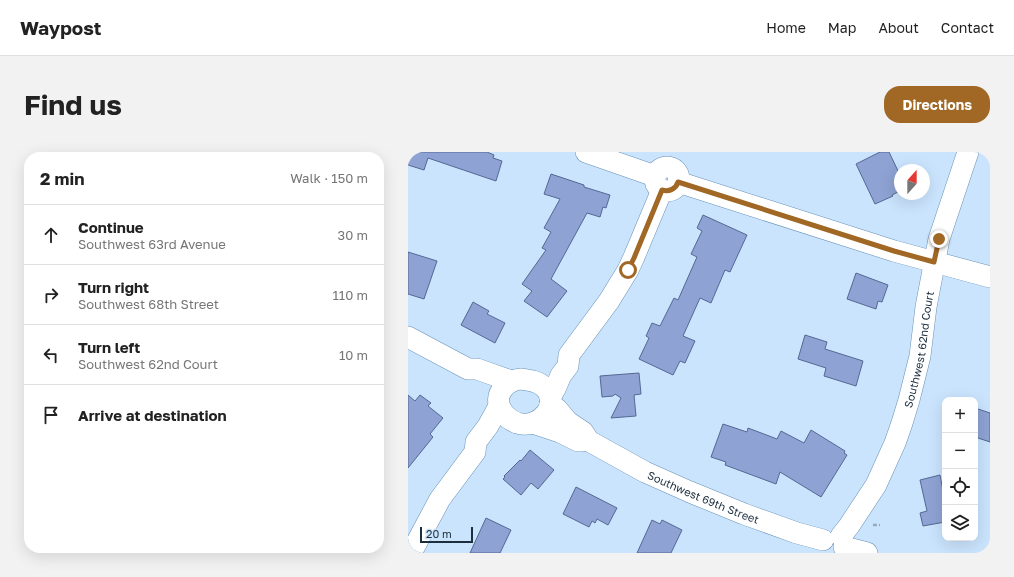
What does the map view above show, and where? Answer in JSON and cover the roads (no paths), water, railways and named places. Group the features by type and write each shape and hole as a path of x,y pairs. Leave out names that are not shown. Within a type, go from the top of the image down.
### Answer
{"street":[{"path":"586,152 669,173 894,251 990,277"},
{"name":"Southwest 62nd Court","path":"832,548 876,485 895,443 902,423 920,356 926,307 939,239 968,152"},
{"path":"411,553 440,499 475,452 485,448 499,436 526,423 542,419 545,415 555,388 568,366 569,355 609,301 628,270 669,173"},
{"path":"408,337 468,370 472,378 482,384 499,402 504,415 512,421 526,423"},
{"path":"475,452 476,442 488,426 499,402 503,388 508,383 549,368 558,358 569,355"},
{"path":"468,370 477,369 540,384 545,387 548,392 550,401"},
{"name":"Southwest 69th Street","path":"550,401 568,422 583,432 589,441 646,472 709,500 797,533 832,548 867,553"},
{"name":"Southwest 69th Street","path":"526,423 560,432 578,441 589,441"}]}
